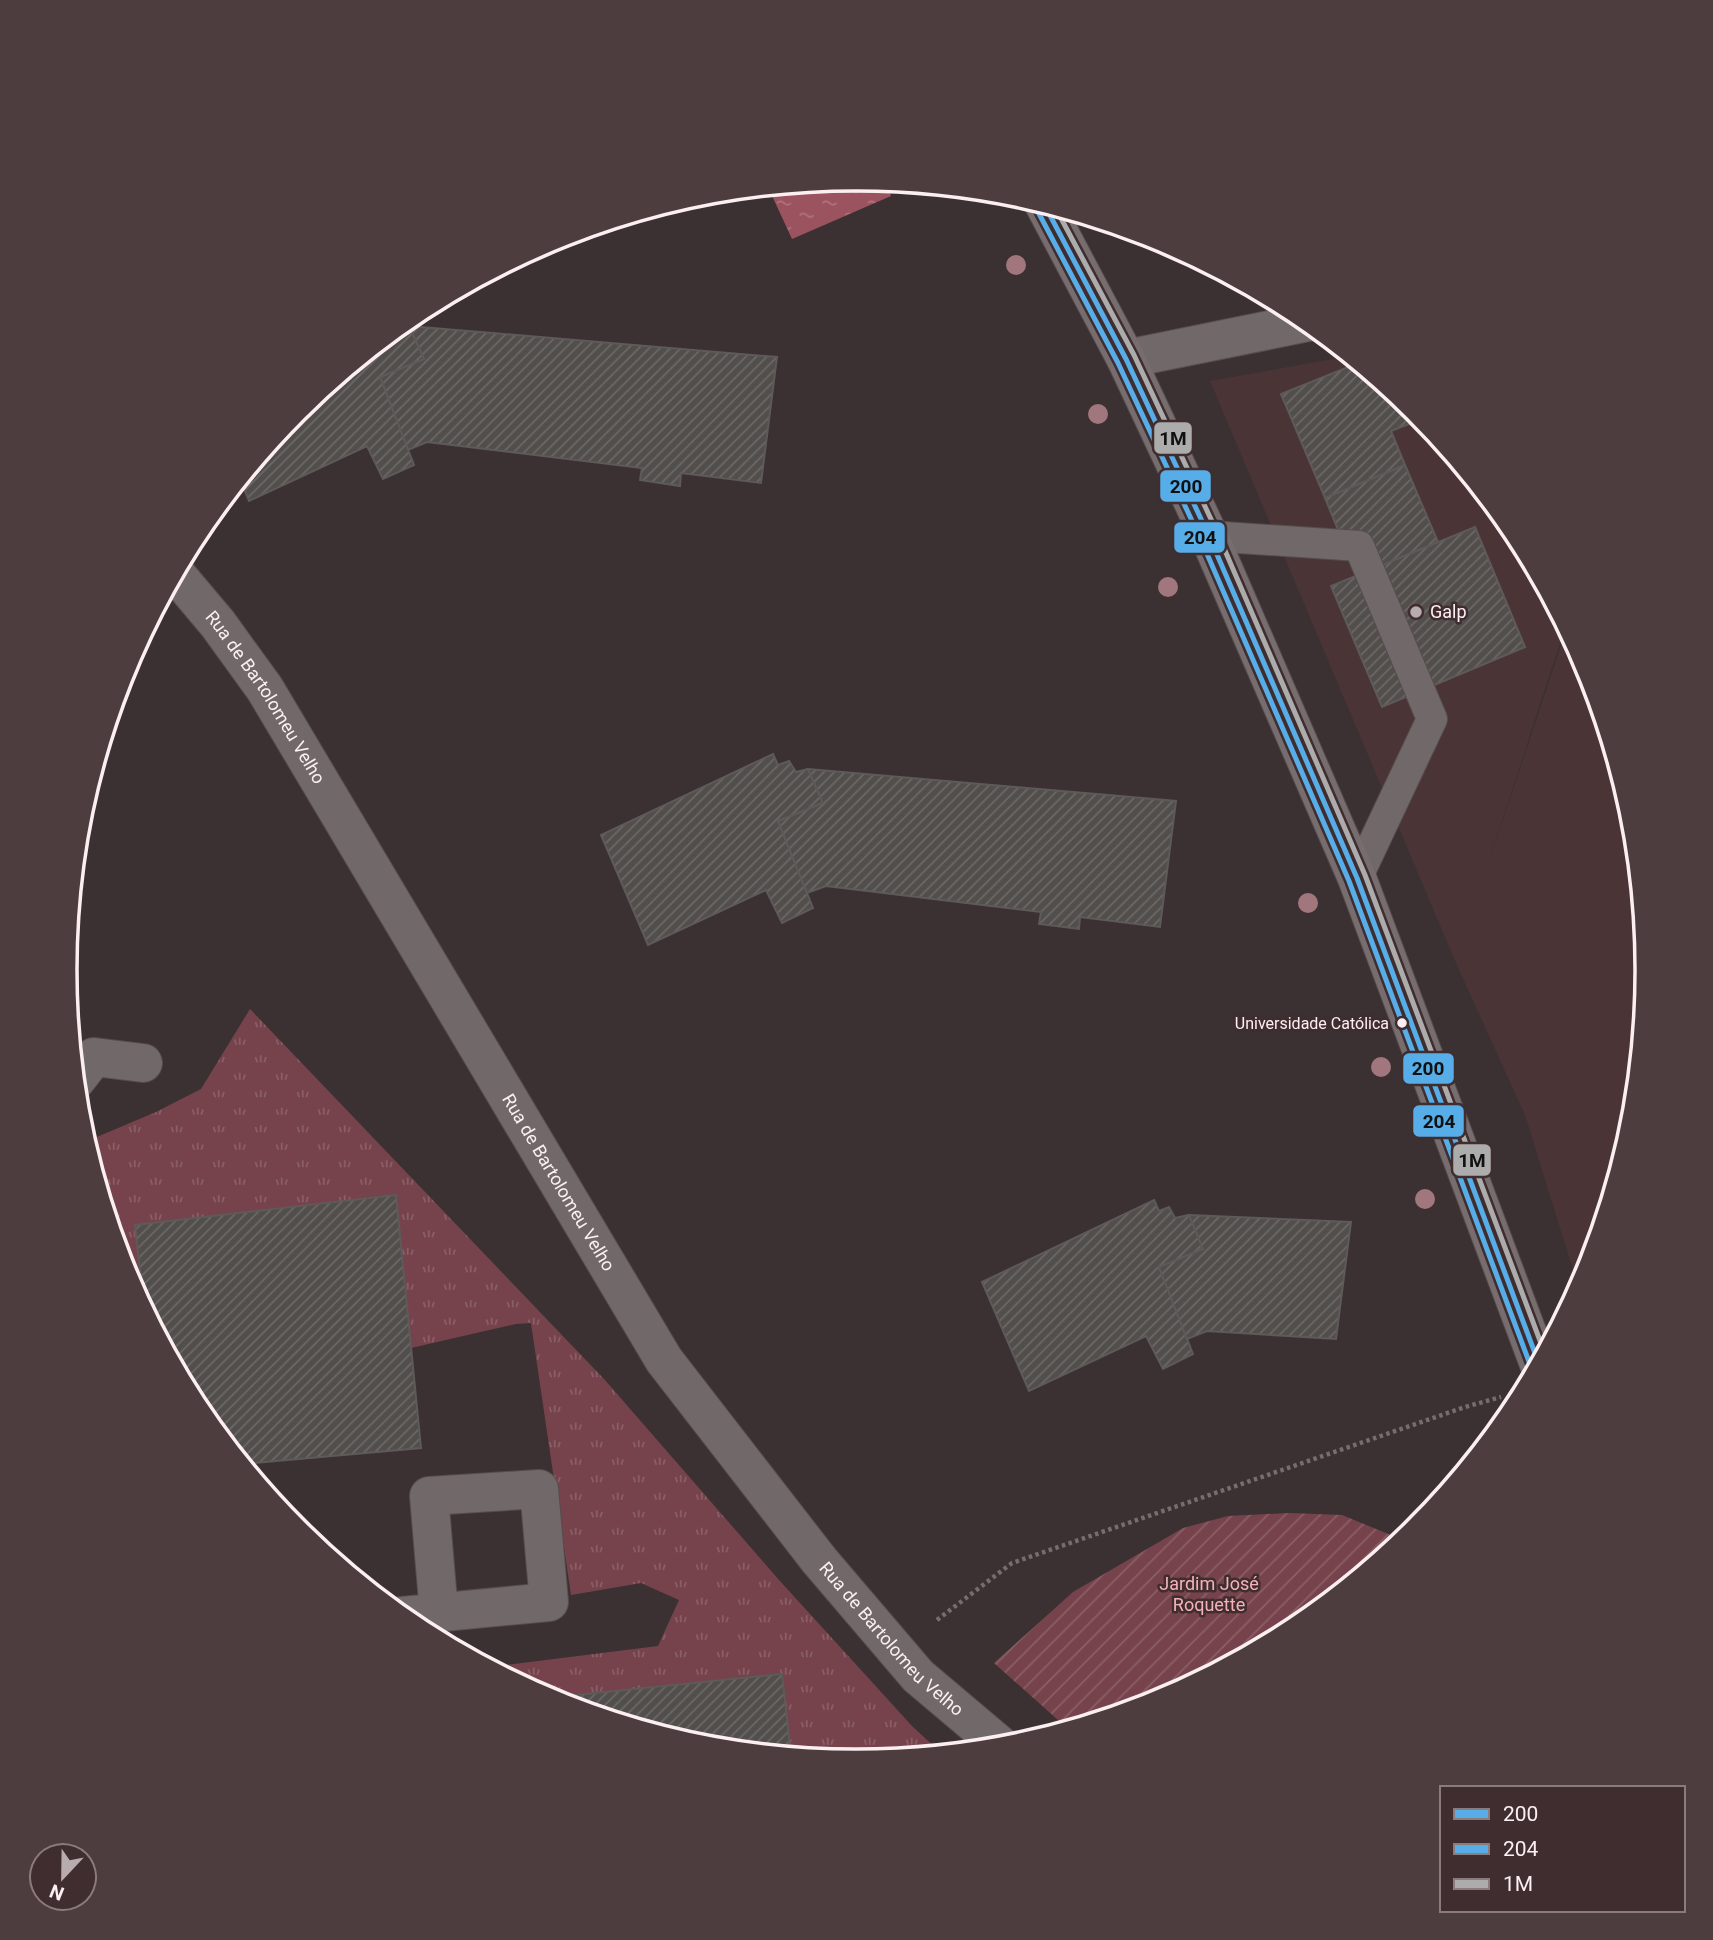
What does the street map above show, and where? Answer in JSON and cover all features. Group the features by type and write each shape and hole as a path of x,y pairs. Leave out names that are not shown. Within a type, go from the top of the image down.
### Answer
{"main road":[{"path":"1050,215 1126,359 1209,536 1357,877 1535,1354"}],"street":[{"path":"1126,359 1294,325"},
{"name":"Rua de Bartolomeu Velho","path":"181,580 213,618 265,689 664,1360 819,1560 918,1676 990,1738"},
{"path":"84,1070 94,1057 143,1063"},
{"path":"418,1615 439,1613"}],"lane":[{"path":"1209,536 1359,546 1432,719 1357,877"}],"path":[{"path":"897,1651 1012,1563 1511,1394"}],"shaded area":[{"path":"1338,358 1408,419 1443,456 1475,495 1532,580 1562,638 1484,876 1563,640 1577,672 1595,719 1621,818 1629,868 1636,970 1629,1072 1621,1122 1595,1221 1574,1274 1525,1115 1456,963 1210,381"}],"green space":[{"path":"250,1009 604,1379 779,1580 933,1745 856,1750 806,1748 704,1735 606,1708 558,1690 505,1665 658,1646 679,1600 641,1583 571,1595 531,1323 411,1348 396,1195 136,1225 141,1280 118,1221 96,1137 201,1089"},
{"name":"Jardim José Roquette","path":"1289,1513 1342,1515 1392,1536 1331,1588 1246,1645 1155,1690 1107,1708 1060,1722 994,1663 1073,1592 1183,1528 1228,1516"}],"water":[{"path":"806,192 889,192 891,196 792,239 772,195"}],"building":[{"path":"417,327 777,357 761,483 681,473 680,486 640,480 642,468 427,442 408,450 380,377 424,359 411,331"},
{"path":"411,331 424,359 380,377 414,465 383,479 367,446 249,501 244,488 305,419 343,384"},
{"path":"1349,367 1412,423 1391,431 1405,465 1325,498 1281,394"},
{"path":"1405,465 1438,542 1357,576 1325,498"},
{"path":"1475,527 1525,647 1382,707 1331,586"},
{"path":"773,754 778,765 789,761 796,772 808,769 823,803 778,821 813,908 782,923 766,890 648,945 601,835"},
{"path":"808,769 1176,801 1160,927 1080,917 1079,929 1039,924 1041,912 826,886 807,893 778,821 823,803"},
{"path":"396,1195 421,1448 253,1463 208,1403 157,1315 141,1279 135,1225"},
{"path":"1154,1200 1159,1211 1169,1207 1175,1218 1189,1215 1203,1249 1159,1267 1193,1354 1163,1369 1146,1336 1029,1391 982,1282"},
{"path":"1189,1215 1351,1222 1336,1339 1207,1331 1187,1339 1159,1267 1203,1249"},
{"path":"782,1674 790,1746 704,1735 655,1723 572,1695"}],"transit line":[{"name":"204","path":"1038,212 1118,363 1201,540 1349,881 1530,1364"},
{"name":"200","path":"1050,215 1126,359 1209,536 1357,878 1535,1354"},
{"name":"1M","path":"1061,218 1134,355 1217,532 1365,875 1541,1343"}],"place":[{"name":"Galp","path":"1416,612"},
{"name":"Universidade Católica","path":"1402,1023"}]}
